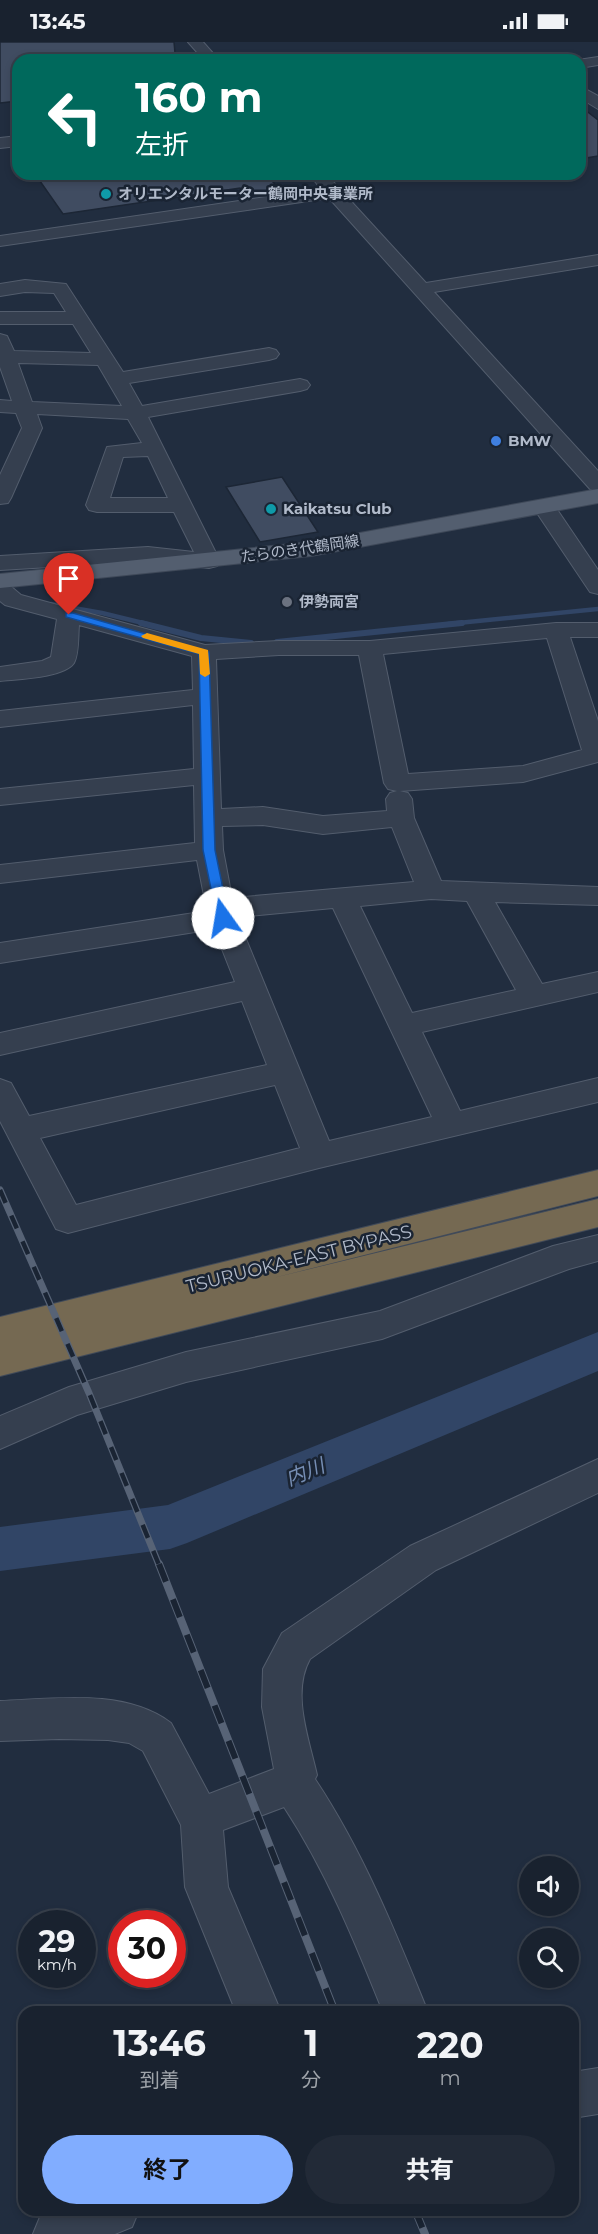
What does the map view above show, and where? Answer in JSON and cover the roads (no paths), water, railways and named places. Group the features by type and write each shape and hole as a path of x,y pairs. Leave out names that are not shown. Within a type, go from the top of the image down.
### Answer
{"highway":[{"name":"TSURUOKA-EAST BYPASS","path":"0,1332 598,1183"},
{"name":"TSURUOKA-EAST BYPASS","path":"0,1360 598,1214"}],"main road":[{"name":"たらのき代鶴岡線","path":"0,581 311,549 598,496"}],"street":[{"path":"195,42 206,54"},
{"path":"586,95 598,104"},
{"path":"322,180 598,484"},
{"path":"0,241 333,192"},
{"path":"421,289 598,260"},
{"path":"0,276 39,270 36,286"},
{"path":"0,290 25,286 60,288 117,380 155,449 209,561"},
{"path":"0,318 80,318"},
{"path":"0,498 32,428 2,352 104,359"},
{"path":"117,380 269,354"},
{"path":"0,406 134,413 300,385"},
{"path":"155,449 114,451 97,505 183,505"},
{"path":"544,507 598,587"},
{"path":"0,563 126,554 148,554 209,561"},
{"path":"0,589 13,600 204,652 279,648 370,648 556,630 598,630"},
{"path":"0,674 46,668 63,661 69,615"},
{"path":"398,783 523,774 597,754 556,630"},
{"path":"370,648 398,783 401,819 431,890"},
{"path":"204,652 209,850 222,914 319,1156"},
{"path":"0,719 206,696"},
{"path":"0,797 206,777"},
{"path":"209,818 263,816 323,825 401,819"},
{"path":"0,874 209,850"},
{"path":"0,953 222,914 342,897 431,890 598,896"},
{"path":"476,891 534,995"},
{"path":"342,897 405,1024 451,1125"},
{"path":"405,1024 598,982"},
{"path":"0,1044 252,989"},
{"path":"21,1130 285,1072"},
{"path":"0,1091 68,1220 319,1156 598,1090"},
{"path":"0,1433 69,1402 186,1367 382,1324 565,1256 598,1248"},
{"path":"201,1818 293,1783 296,1775 282,1707 282,1687 283,1669 296,1646 423,1558 598,1475"},
{"path":"0,1721 101,1719 132,1725 156,1734 193,1809 201,1818 207,1887 257,2006"},
{"path":"293,1783 316,1818 367,1919 403,2006"},
{"path":"579,2094 598,2091"},
{"path":"57,2234 100,2216"}],"waterway":[{"path":"51,604 147,624"},
{"path":"448,624 598,609"},
{"path":"141,623 201,638 251,643"},
{"path":"277,642 462,623"},
{"name":"内川","path":"0,1549 170,1527 598,1351"}],"railway":[{"path":"0,1190 89,1393 159,1565"},
{"path":"159,1564 333,2006"},
{"path":"418,2216 425,2234"}],"place":[{"name":"オリエンタルモーター鶴岡中央事業所","path":"106,194"},
{"name":"BMW","path":"496,441"},
{"name":"Kaikatsu Club","path":"271,509"},
{"name":"伊勢両宮","path":"287,602"}]}
